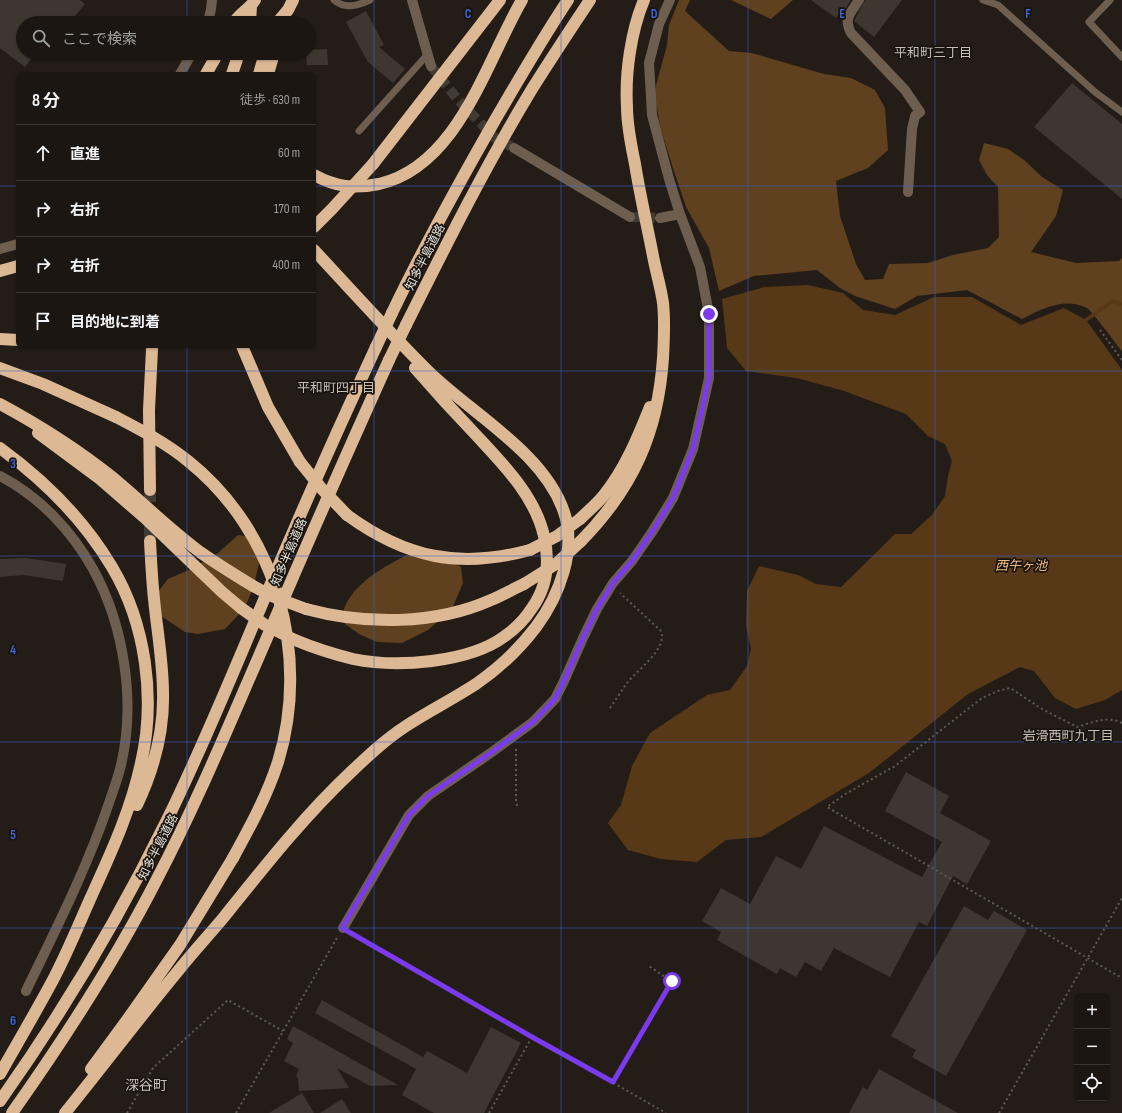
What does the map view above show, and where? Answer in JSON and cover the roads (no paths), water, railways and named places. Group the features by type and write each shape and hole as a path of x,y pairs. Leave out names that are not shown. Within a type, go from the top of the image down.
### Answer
{"highway":[{"path":"316,225 372,164 500,0"},
{"path":"316,177 344,187 367,187 388,182 406,174 421,164 436,151 464,115 522,0"},
{"name":"知多半島道路","path":"0,1101 66,1002 146,862 190,770 298,520 376,347 417,261 463,176 547,32 568,0"},
{"name":"知多半島道路","path":"12,1113 69,1032 131,929 160,874 206,779 314,527 406,325 446,244 493,157 532,90 590,0"},
{"path":"3,406 32,421 83,455 198,551 226,570 274,597 306,610 326,615 350,618 408,620 463,610 491,600 524,584 556,564 595,527 623,490 636,466 647,440 656,412 662,376 664,339 663,303 630,138 627,107 628,76 632,39 644,0"},
{"path":"238,16 253,3"},
{"path":"251,16 253,3"},
{"path":"282,16 290,5"},
{"path":"287,16 290,5"},
{"path":"207,72 214,60"},
{"path":"233,72 237,60"},
{"path":"260,72 263,60"},
{"path":"269,72 272,60"},
{"path":"65,1113 178,970 320,803 375,750 405,727 478,682 504,661 523,643 536,627 551,605 559,585 565,563 568,538 565,515 558,496 545,477 530,459 508,439 428,371 316,252"},
{"path":"0,271 16,267"},
{"path":"3,406 100,480 145,518 222,592 241,608 265,624 295,640 325,651 354,659 410,663 456,657 492,644 504,637 518,625 535,604 545,579 548,563 544,535 533,508 524,492 495,456 376,325 372,312"},
{"path":"0,339 16,340"},
{"path":"243,348 268,407 300,462 322,489 347,515 382,538 414,552 447,558 481,559 530,550 556,536 580,519 604,496 619,474 633,448 662,376"},
{"path":"150,490 149,410 152,349"},
{"path":"0,368 43,384 116,417 155,438 189,461 221,492 236,511 258,544 277,590 284,617 288,642 290,681 288,714 284,739 278,761 263,803 234,858 180,945 127,1020 56,1113"},
{"path":"0,448 37,478 58,499 98,544 113,568 125,592 140,638 145,662 147,686 146,737 141,763 132,798 117,839 55,977 0,1074"},
{"path":"101,876 143,790 155,758 160,736 163,677 154,598 150,541"}],"street":[{"path":"210,16 212,0"},
{"path":"412,0 431,66"},
{"path":"342,928 409,815 428,796 533,722 555,699 583,638 611,586 632,561 673,498 693,449 709,378 709,314 700,267 668,179 652,115 649,63 658,24 670,0"},
{"path":"859,0 848,17 847,24 851,33 905,90 920,112 915,116 912,129 908,192"},
{"path":"181,72 188,60"},
{"path":"514,148 630,217"},
{"path":"660,218 680,214"},
{"path":"0,249 16,245"},
{"path":"0,476 27,493 46,510 79,546 101,584 110,608 118,634 127,686 125,736 121,765 103,820 61,920 26,991"}],"lane":[{"path":"334,0 349,6 359,5 370,0"},
{"path":"983,0 998,5 1095,92 1122,112"},
{"path":"1110,0 1089,22 1122,57"},
{"path":"359,131 428,54"}],"water":[{"name":"西午ヶ池","path":"808,285 843,293 863,310 895,315 934,297 972,297 1021,325 1064,308 1086,320 1122,370 1122,690 1105,700 1076,709 1055,698 1034,671 1020,667 968,694 869,773 761,837 726,840 697,862 661,859 628,850 608,823 621,805 632,766 650,733 707,695 730,690 747,666 751,649 746,625 747,591 759,566 798,575 816,584 841,587 895,534 911,534 932,515 945,496 952,461 945,444 928,436 906,414 844,391 797,378 746,371 727,348 722,299 765,287"}],"waterway":[{"path":"1086,320 1113,301 1122,304"}],"tunnel":[{"path":"431,66 458,100 495,138 514,148"},
{"path":"630,217 660,218"},
{"path":"150,490 150,541"}],"district":[{"name":"平和町三丁目","path":"933,52"},
{"name":"平和町四丁目","path":"336,387"},
{"name":"岩滑西町九丁目","path":"1068,735"},
{"name":"深谷町","path":"146,1085"}]}
